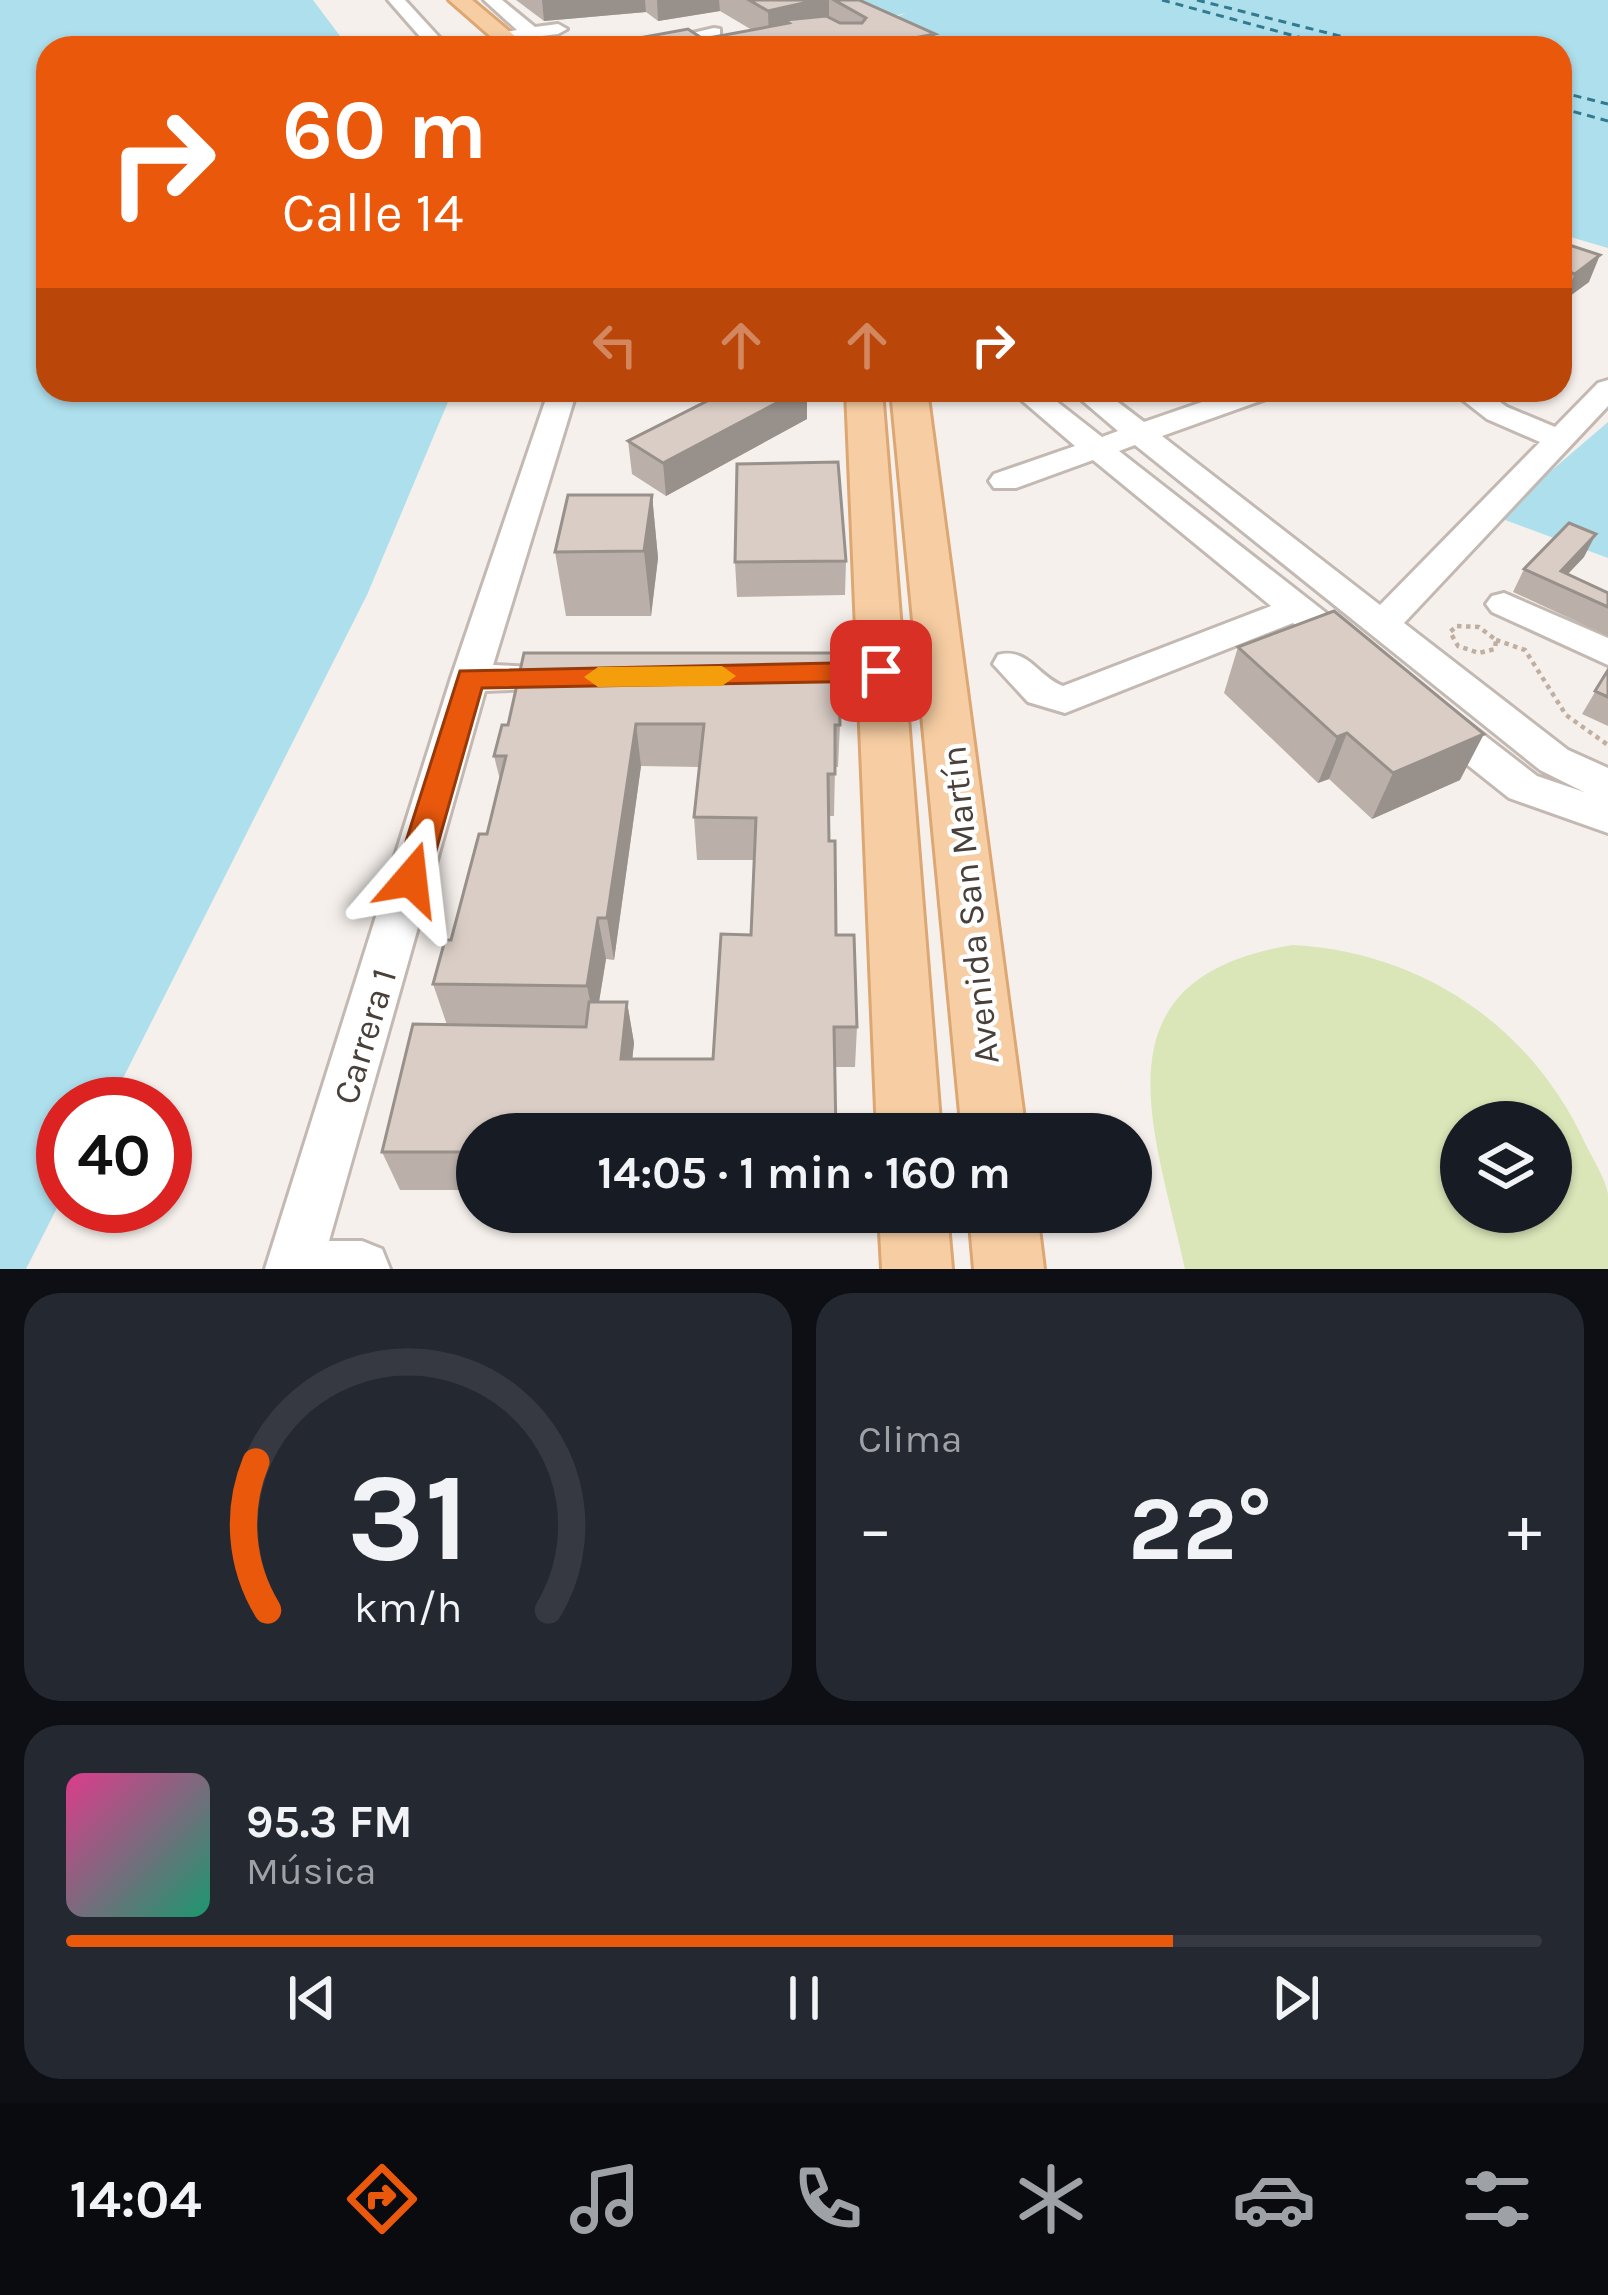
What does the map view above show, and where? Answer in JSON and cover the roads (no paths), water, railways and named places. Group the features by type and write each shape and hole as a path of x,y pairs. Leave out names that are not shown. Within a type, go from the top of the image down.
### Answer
{"main road":[{"path":"438,0 502,36"},
{"path":"459,0 505,36"},
{"name":"Avenida San Martín","path":"865,402 908,1113"},
{"name":"Avenida San Martín","path":"910,402 992,1113"},
{"path":"915,1233 917,1269"},
{"path":"1005,1233 1009,1269"}],"street":[{"path":"397,0 429,36"},
{"path":"492,0 510,36"},
{"path":"533,36 557,29"},
{"path":"1011,664 1036,691 1049,699 1065,700 1307,617 1370,616 1559,440 1608,388"},
{"name":"Carrera 1","path":"293,1269 470,678 559,402"},
{"path":"1038,402 1373,669"},
{"path":"1098,402 1554,760 1608,786"},
{"path":"1005,482 1225,402"},
{"path":"1481,402 1559,440"},
{"path":"1264,583 1306,566"},
{"path":"1500,622 1608,653"},
{"path":"747,676 881,671"},
{"path":"470,678 608,677"},
{"path":"1411,699 1523,787 1608,817"},
{"path":"1564,802 1608,838"},
{"path":"293,1269 362,1269"}],"water":[{"path":"0,0 313,0 340,36 36,36 36,402 448,402 367,595 124,1077 36,1077 36,1233 44,1233 26,1269 0,1269"},
{"path":"813,0 1608,0 1608,248 1572,238 1572,36 923,36 893,18 906,13 885,18"},
{"path":"1608,422 1608,558 1497,517"}]}
